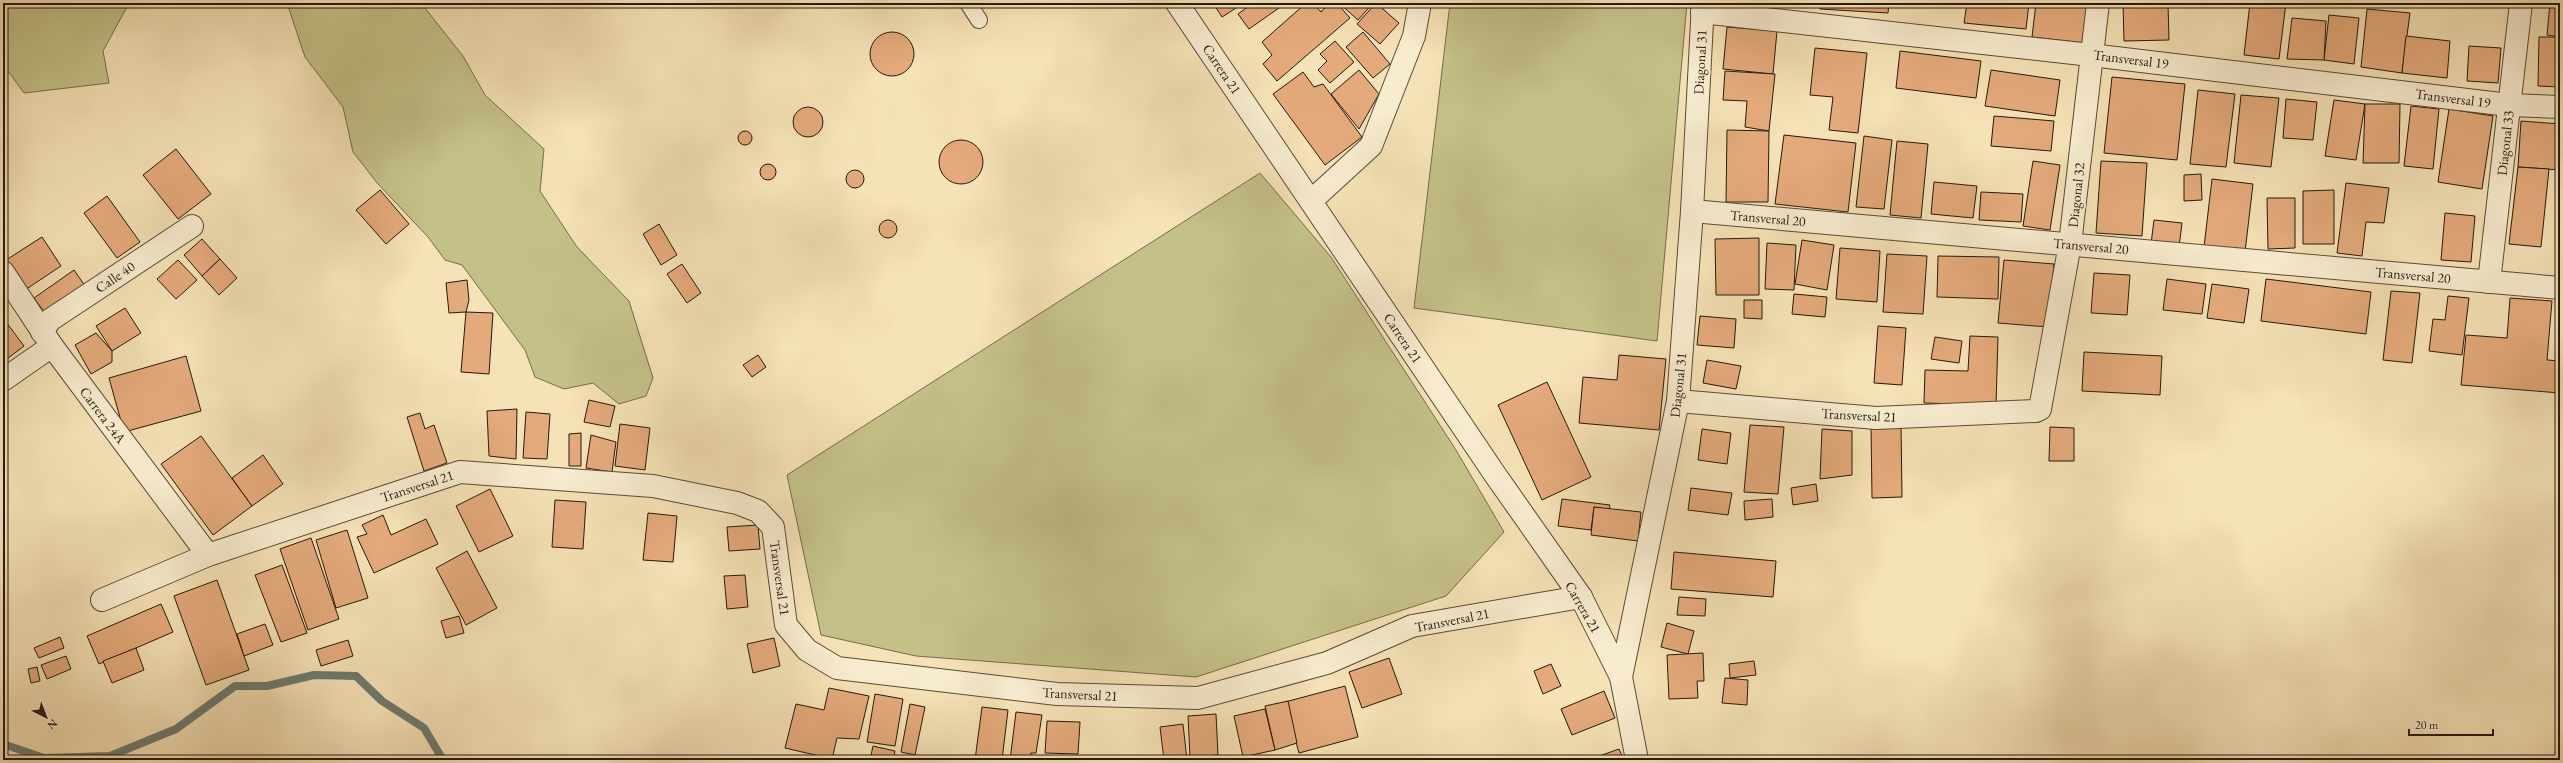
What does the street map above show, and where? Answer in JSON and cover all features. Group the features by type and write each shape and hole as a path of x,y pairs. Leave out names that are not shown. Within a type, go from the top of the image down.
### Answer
{"street":[{"name":"Carrera 21","path":"1177,3 1496,476 1581,597 1621,677"},
{"path":"1311,201 1371,146 1414,36 1420,3"},
{"name":"Diagonal 32","path":"2040,409 2070,244 2098,3"},
{"name":"Diagonal 33","path":"2489,282 2521,3"},
{"name":"Transversal 19","path":"1703,7 2509,105 2560,107"},
{"name":"Diagonal 31","path":"1637,760 1621,677 1678,401 1692,211 1703,7"},
{"name":"Transversal 20","path":"1692,211 2560,288"},
{"name":"Calle 40","path":"3,380 47,339 50,320 192,226"},
{"name":"Carrera 24A","path":"3,272 47,339 208,556"},
{"name":"Transversal 21","path":"1678,401 1876,418 2036,411 2040,409"},
{"name":"Transversal 21","path":"102,600 208,556 460,472 654,486 737,503 758,512 773,527 786,625 807,650 837,668 1065,695 1198,698 1327,663 1412,626 1581,597"}],"lane":[{"path":"968,3 979,20"}],"shaded area":[{"path":"3,3 129,3 103,51 109,83 24,93 5,67 3,68"},
{"path":"287,3 421,3 463,56 485,95 544,149 540,191 577,247 629,301 653,378 646,396 619,404 593,383 564,389 535,377 525,350 462,265 445,260 428,237 378,184 353,152 343,107 305,57"},
{"path":"1450,3 1687,3 1657,341 1414,308"},
{"path":"1260,173 1331,257 1456,450 1504,532 1446,596 1196,677 916,656 821,635 787,475"}],"building":[{"path":"1213,3 1244,3 1222,17"},
{"path":"1253,3 1286,3 1249,29 1238,14"},
{"path":"1306,3 1313,3 1321,12 1329,3 1337,3 1350,18 1277,81 1263,64 1272,55 1262,42"},
{"path":"1339,3 1373,3 1358,20"},
{"path":"1376,3 1399,23 1380,44 1357,24"},
{"path":"1775,3 1799,3 1798,6"},
{"path":"1820,3 1889,3 1888,13 1820,9"},
{"path":"1967,3 2029,3 2026,29 1964,23"},
{"path":"2036,3 2088,3 2084,43 2032,37"},
{"path":"2123,3 2168,3 2169,40 2124,41"},
{"path":"2250,3 2286,3 2279,59 2244,55"},
{"path":"2550,3 2560,3 2560,37 2547,35"},
{"path":"2367,9 2410,13 2402,73 2361,67"},
{"path":"2329,15 2359,18 2354,64 2324,60"},
{"path":"2292,18 2326,21 2324,60 2287,59"},
{"path":"1727,27 1777,31 1773,74 1723,69"},
{"path":"892,32 904,36 910,42 914,54 910,66 904,72 892,76 880,72 874,66 870,54 874,42 880,36"},
{"path":"1363,32 1390,64 1373,78 1346,47"},
{"path":"2406,36 2450,41 2447,78 2402,73"},
{"path":"2539,37 2560,37 2560,87 2538,86"},
{"path":"1335,41 1354,62 1330,83 1318,70 1327,61 1320,54"},
{"path":"2469,46 2501,48 2498,83 2467,81"},
{"path":"1815,48 1867,53 1858,133 1829,130 1833,97 1810,95"},
{"path":"1900,51 1981,61 1976,98 1896,88"},
{"path":"1359,70 1379,94 1359,129 1331,94"},
{"path":"1991,70 2060,80 2055,116 1985,106"},
{"path":"1725,71 1775,74 1769,131 1745,127 1747,101 1723,100"},
{"path":"1303,72 1314,87 1323,84 1362,137 1325,165 1273,94"},
{"path":"2112,77 2185,84 2177,160 2104,153"},
{"path":"2198,90 2235,94 2226,167 2190,164"},
{"path":"2241,95 2279,98 2271,167 2234,163"},
{"path":"2286,99 2317,102 2313,140 2283,138"},
{"path":"2334,100 2365,104 2356,160 2325,156"},
{"path":"2365,104 2400,104 2399,163 2363,163"},
{"path":"2411,106 2439,109 2433,169 2404,166"},
{"path":"808,107 819,111 823,122 819,133 808,137 797,133 793,122 797,111"},
{"path":"2449,109 2493,116 2482,189 2438,182"},
{"path":"1994,116 2054,121 2051,151 1991,146"},
{"path":"2521,121 2560,124 2560,170 2518,167"},
{"path":"1727,130 1769,131 1768,202 1726,202"},
{"path":"742,131 748,131 752,135 752,141 748,145 742,145 738,141 738,135"},
{"path":"1784,135 1856,143 1848,212 1775,204"},
{"path":"1864,136 1892,140 1884,209 1856,207"},
{"path":"961,140 973,144 979,150 983,162 979,174 973,180 961,184 949,180 943,174 939,162 943,150 949,144"},
{"path":"1897,141 1928,144 1921,218 1890,215"},
{"path":"176,149 211,194 178,219 143,175"},
{"path":"2033,161 2060,165 2050,230 2023,226"},
{"path":"2101,161 2147,163 2142,236 2096,233"},
{"path":"768,164 775,169 776,172 771,179 768,180 761,175 760,172 765,165"},
{"path":"2518,167 2549,169 2541,247 2509,244"},
{"path":"855,170 861,173 864,179 861,185 855,188 849,185 846,179 849,173"},
{"path":"2201,174 2202,200 2184,201 2184,175"},
{"path":"2212,179 2253,184 2245,252 2204,247"},
{"path":"1934,182 1977,186 1973,218 1931,214"},
{"path":"2346,183 2389,188 2384,223 2366,222 2362,256 2337,253"},
{"path":"380,190 409,224 386,244 356,210"},
{"path":"2334,190 2334,244 2303,244 2303,191"},
{"path":"1981,192 2023,194 2021,222 1979,220"},
{"path":"107,196 140,242 117,258 84,213"},
{"path":"2267,198 2295,198 2295,248 2268,249"},
{"path":"2445,213 2475,216 2471,262 2441,260"},
{"path":"888,220 894,223 897,229 894,235 888,238 882,235 879,229 882,223"},
{"path":"2154,220 2182,223 2179,247 2151,244"},
{"path":"659,224 677,255 661,265 643,234"},
{"path":"42,237 61,266 25,290 6,260"},
{"path":"1759,238 1759,295 1716,295 1715,239"},
{"path":"202,239 220,259 202,276 184,255"},
{"path":"1802,240 1834,245 1827,290 1795,284"},
{"path":"1767,243 1796,245 1794,290 1765,289"},
{"path":"1840,248 1880,251 1877,302 1836,299"},
{"path":"1887,254 1927,256 1923,314 1883,312"},
{"path":"1938,256 1999,257 1998,299 1937,297"},
{"path":"220,259 237,278 219,295 202,276"},
{"path":"178,260 197,280 176,299 157,279"},
{"path":"2004,260 2054,264 2048,327 1998,323"},
{"path":"682,264 701,293 687,303 667,274"},
{"path":"74,270 90,293 50,320 34,298"},
{"path":"2094,273 2130,275 2127,315 2091,313"},
{"path":"2167,279 2206,284 2202,314 2163,310"},
{"path":"2266,279 2371,292 2366,334 2261,321"},
{"path":"467,280 469,300 466,312 449,313 446,283"},
{"path":"2212,284 2249,289 2244,323 2207,318"},
{"path":"2391,291 2420,293 2412,363 2383,360"},
{"path":"1794,294 1827,297 1825,317 1792,314"},
{"path":"2448,296 2469,298 2462,355 2429,351 2433,319 2445,320"},
{"path":"2510,298 2552,301 2547,360 2560,361 2560,393 2461,385 2466,335 2507,338"},
{"path":"1744,300 1762,300 1762,319 1744,318"},
{"path":"125,308 141,333 112,351 96,326"},
{"path":"466,312 493,313 489,374 461,372"},
{"path":"1700,316 1736,319 1734,348 1697,345"},
{"path":"3,318 24,346 3,362"},
{"path":"1878,326 1906,328 1902,385 1874,383"},
{"path":"96,333 112,351 112,362 91,374 75,345"},
{"path":"1970,336 1998,337 1996,405 1924,403 1925,370 1968,371"},
{"path":"1935,337 1962,341 1959,363 1931,359"},
{"path":"2084,352 2162,356 2160,395 2082,391"},
{"path":"758,355 766,367 752,377 743,365"},
{"path":"1619,355 1666,359 1659,430 1579,423 1583,377 1617,380"},
{"path":"186,356 201,411 124,432 109,378"},
{"path":"1707,360 1741,366 1736,389 1703,383"},
{"path":"1547,382 1591,477 1542,500 1498,405"},
{"path":"589,400 615,406 610,427 584,422"},
{"path":"517,409 516,459 489,456 487,411"},
{"path":"526,412 550,414 547,459 523,458"},
{"path":"420,413 425,429 434,425 447,463 424,471 407,417"},
{"path":"620,424 650,428 645,470 615,466"},
{"path":"1750,425 1784,427 1778,494 1744,492"},
{"path":"1901,425 1902,497 1872,498 1871,426"},
{"path":"2050,427 2074,428 2074,461 2049,461"},
{"path":"1702,429 1731,433 1727,464 1698,460"},
{"path":"1822,429 1852,431 1852,475 1820,479"},
{"path":"581,433 581,466 569,466 569,434"},
{"path":"591,435 616,442 612,472 586,468"},
{"path":"201,436 252,506 213,535 161,464"},
{"path":"263,455 283,484 252,506 232,478"},
{"path":"1816,484 1818,501 1793,505 1791,488"},
{"path":"1691,488 1732,493 1728,515 1688,510"},
{"path":"490,489 513,536 479,552 456,506"},
{"path":"1562,499 1610,505 1609,510 1594,507 1591,530 1558,526"},
{"path":"1772,499 1773,517 1745,520 1744,501"},
{"path":"555,500 586,502 583,549 552,547"},
{"path":"1594,507 1641,512 1638,541 1591,535"},
{"path":"648,513 677,516 673,562 643,560"},
{"path":"383,515 391,535 426,519 438,544 374,573 357,537 367,534 362,525"},
{"path":"758,525 760,549 729,551 727,527"},
{"path":"347,530 368,598 336,608 316,540"},
{"path":"311,538 339,619 308,630 280,549"},
{"path":"467,551 497,608 466,625 436,568"},
{"path":"1674,552 1776,561 1773,597 1671,589"},
{"path":"282,565 307,633 281,642 255,575"},
{"path":"745,575 748,607 727,609 724,576"},
{"path":"217,580 249,670 206,685 174,596"},
{"path":"1679,597 1706,599 1705,616 1677,615"},
{"path":"161,604 173,632 99,664 87,636"},
{"path":"459,616 464,633 446,638 441,621"},
{"path":"1667,623 1694,631 1688,654 1661,647"},
{"path":"265,624 273,645 244,656 237,634"},
{"path":"60,637 64,648 39,658 34,648"},
{"path":"774,638 780,666 753,673 747,644"},
{"path":"348,640 353,656 321,666 316,650"},
{"path":"136,648 144,670 112,683 103,661"},
{"path":"1703,653 1704,681 1697,681 1698,698 1669,699 1667,655"},
{"path":"66,656 71,669 47,679 41,665"},
{"path":"1389,658 1402,694 1362,708 1349,672"},
{"path":"1754,661 1756,675 1730,678 1729,664"},
{"path":"1551,664 1561,686 1543,694 1534,671"},
{"path":"37,667 40,681 31,683 28,669"},
{"path":"1725,678 1748,680 1747,705 1722,703"},
{"path":"1345,686 1358,737 1299,753 1285,702"},
{"path":"829,688 869,696 859,739 837,738 832,759 785,748 796,704 824,710"},
{"path":"1604,691 1615,718 1572,735 1561,709"},
{"path":"875,694 903,699 895,746 867,742"},
{"path":"1288,701 1297,743 1275,750 1265,706"},
{"path":"910,704 925,707 915,755 901,752"},
{"path":"982,707 1008,710 1002,760 975,760"},
{"path":"1265,709 1275,750 1243,757 1234,716"},
{"path":"1016,712 1042,715 1036,753 1031,753 1030,760 1010,760"},
{"path":"1216,714 1218,755 1190,757 1188,716"},
{"path":"1047,721 1080,722 1078,754 1045,753"},
{"path":"1183,724 1187,760 1164,760 1160,727"},
{"path":"873,746 895,751 893,760 870,760"},
{"path":"1619,749 1624,760 1591,760 1591,759"}],"waterway":[{"path":"3,744 44,758 110,756 176,729 235,686 267,686 314,675 356,676 382,701 424,728 443,760"}]}
